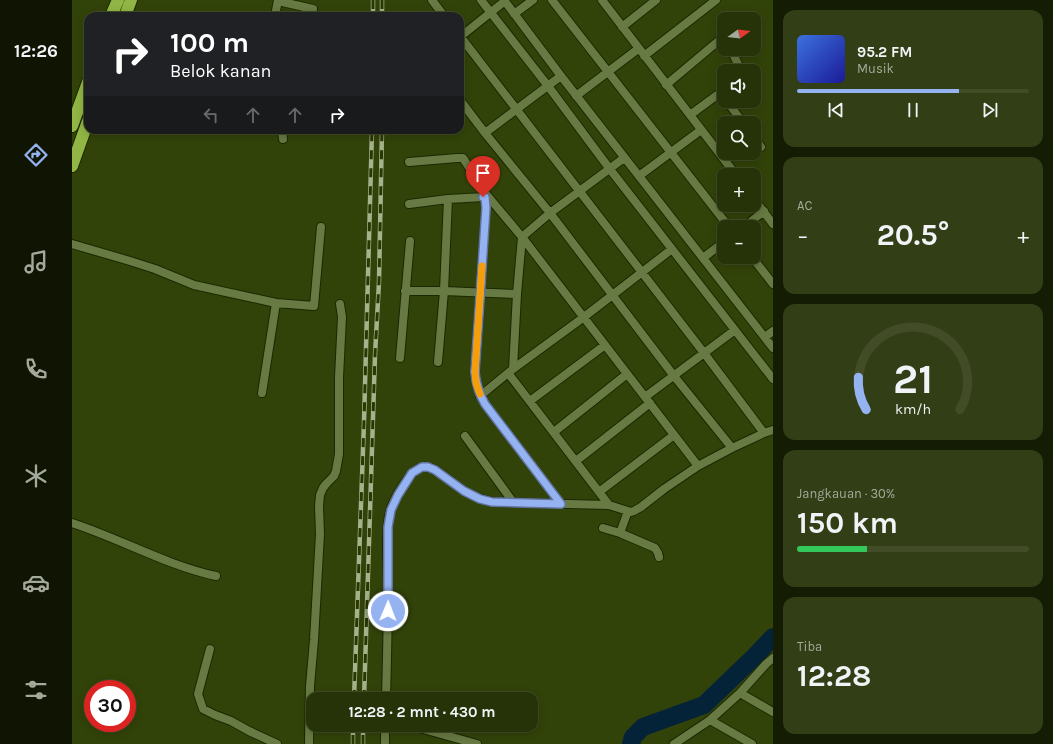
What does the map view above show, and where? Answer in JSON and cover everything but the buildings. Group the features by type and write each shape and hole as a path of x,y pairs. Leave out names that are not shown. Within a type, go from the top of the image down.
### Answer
{"highway":[{"path":"113,12 118,0"},
{"path":"126,12 131,0"},
{"path":"72,126 84,93"},
{"path":"72,166 84,132"}],"street":[{"path":"276,12 278,0 313,9"},
{"path":"432,0 441,12"},
{"path":"481,0 609,168 773,378"},
{"path":"464,34 504,0 576,96 773,348"},
{"path":"514,14 534,0"},
{"path":"552,0 724,220"},
{"path":"602,0 731,168"},
{"path":"622,27 656,0"},
{"path":"644,56 716,0"},
{"path":"464,42 764,432"},
{"path":"666,85 717,42"},
{"path":"576,96 638,48"},
{"path":"485,133 561,76"},
{"path":"690,116 717,97"},
{"path":"464,105 550,213 674,376 732,448"},
{"path":"639,176 701,130"},
{"path":"409,162 462,158 486,195 522,237 698,466"},
{"path":"610,505 530,401 510,371 522,237 579,190 624,158"},
{"path":"409,204 486,195"},
{"path":"486,195 475,372 476,383 480,396 561,504"},
{"path":"438,362 444,291 448,199"},
{"path":"761,207 773,224"},
{"path":"753,220 764,211"},
{"path":"72,244 154,269 194,285 276,303 314,306 321,227"},
{"path":"400,358 410,241"},
{"path":"703,258 717,247"},
{"path":"480,396 510,371 584,317 672,249"},
{"path":"757,264 773,284"},
{"path":"405,291 517,294"},
{"path":"262,393 276,303"},
{"path":"309,744 310,686 320,534 320,495 323,488 334,476 339,454 339,377 342,318 340,304"},
{"path":"576,461 674,376 735,330"},
{"path":"765,337 773,331"},
{"path":"530,401 605,345"},
{"path":"554,432 627,374"},
{"path":"386,692 388,527 391,510 398,495 412,473 422,467 428,467 435,470 464,491 480,499 492,502 610,505 631,512 638,509 698,466 764,432 773,430"},
{"path":"600,492 674,435"},
{"path":"465,436 513,502"},
{"path":"620,533 628,511"},
{"path":"72,523 182,567 196,572 216,576"},
{"path":"603,528 620,533 654,548 659,557"},
{"path":"210,649 198,694 203,709 277,744"},
{"path":"676,744 710,720 771,663"},
{"path":"740,693 773,712"},
{"path":"710,720 752,744"},
{"path":"385,744 386,732"},
{"path":"434,732 477,744"}],"waterway":[{"path":"631,744 633,737 643,727 704,705 773,637"}],"railway":[{"path":"373,0 373,12"},
{"path":"382,0 382,12"},
{"path":"354,692 364,422 372,134"},
{"path":"364,692 375,355 379,282 382,134"},
{"path":"353,732 353,744"},
{"path":"363,732 363,744"}],"slow traffic":[{"path":"480,394 476,383 475,372 482,266"}],"route":[{"path":"388,611 389,516 393,503 412,473 422,467 428,467 435,470 464,491 480,499 492,502 561,504 485,404 480,396 476,383 475,372 486,208 485,197 483,197"}]}
